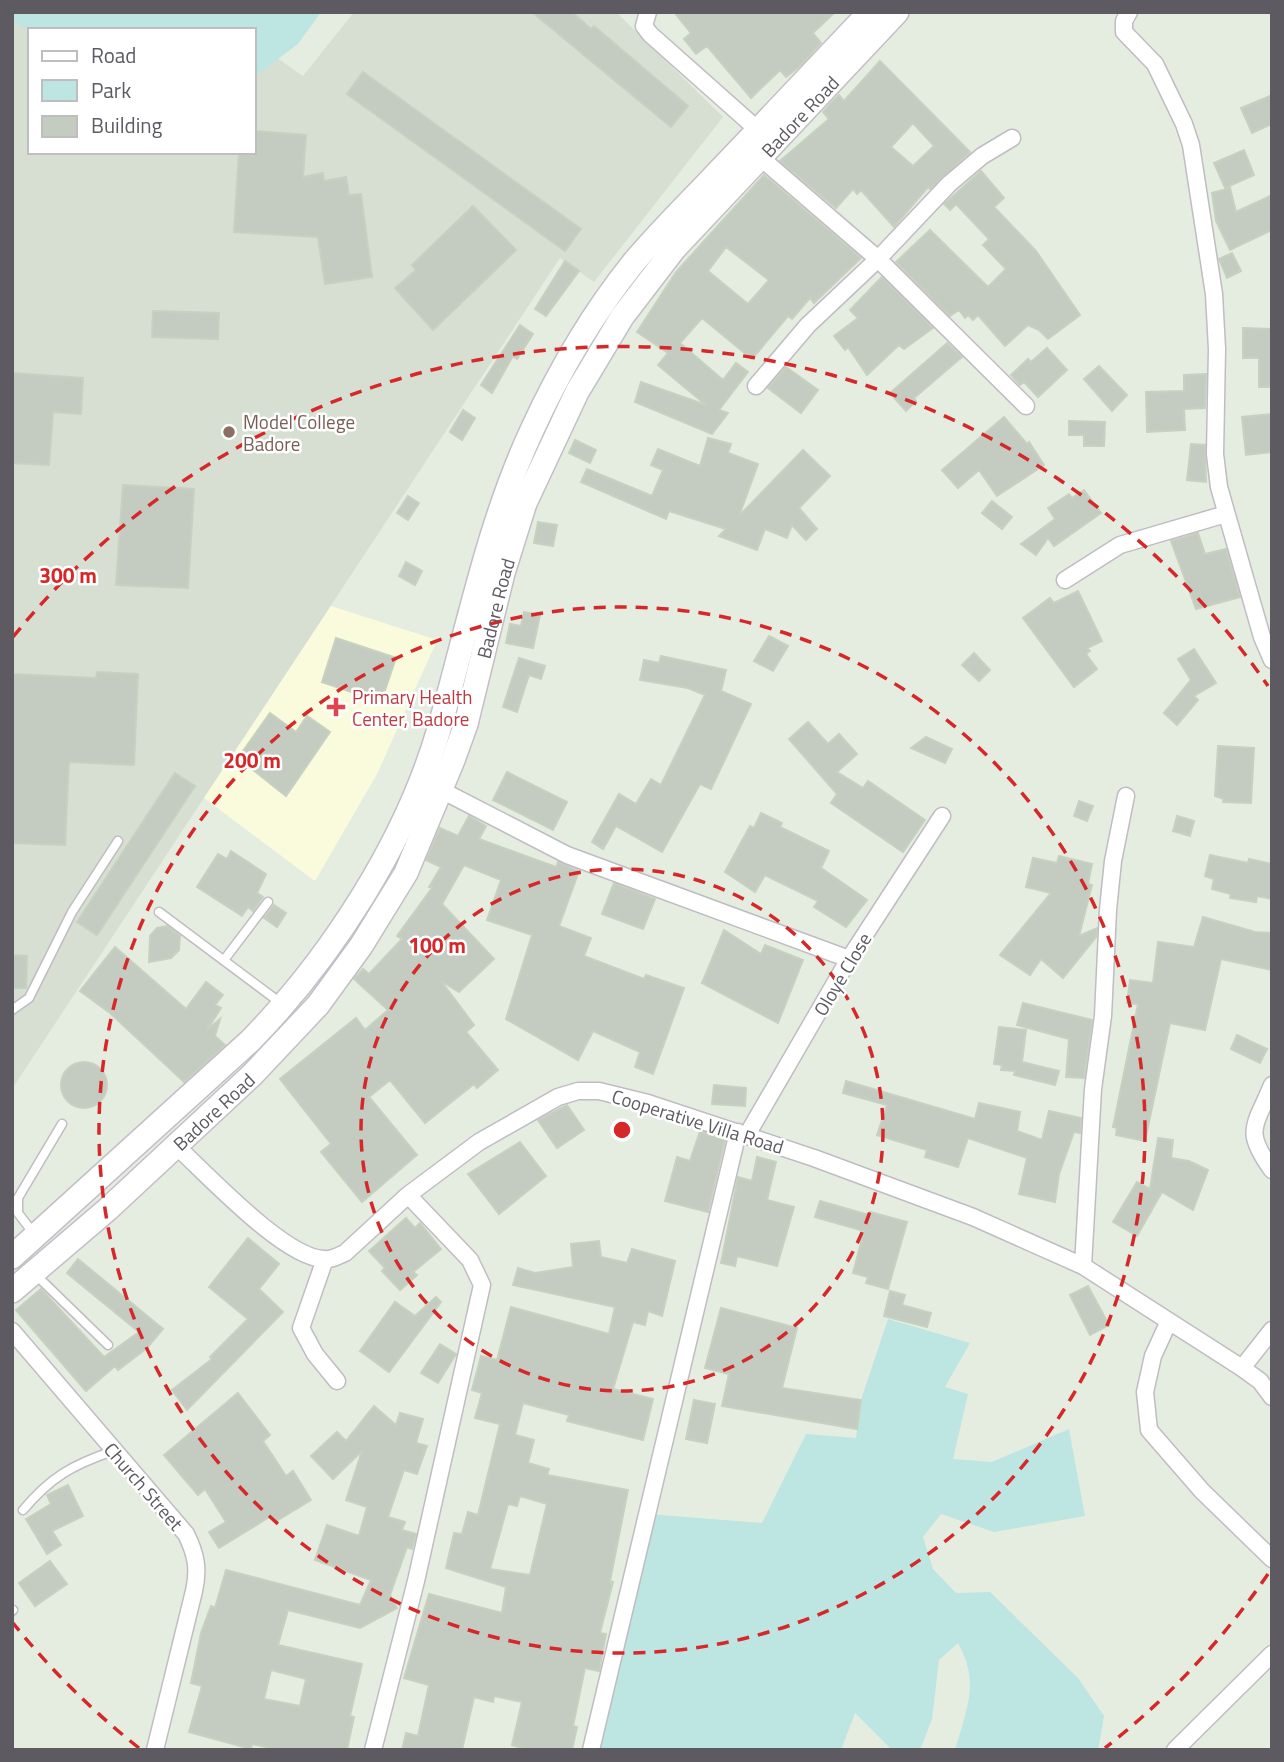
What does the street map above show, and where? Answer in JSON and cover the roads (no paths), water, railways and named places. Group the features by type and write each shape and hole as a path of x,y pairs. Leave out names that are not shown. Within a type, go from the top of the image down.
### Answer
{"main road":[{"name":"Badore Road","path":"12,1257 268,1023 285,1006 340,932 407,810 438,731 495,525 531,432 554,385 602,306 634,263 870,12"},
{"name":"Badore Road","path":"12,1291 175,1145 286,1039 325,995 381,915 406,873 466,724 507,561 534,481 554,436 598,357 640,292 674,249 897,12"},
{"path":"268,1023 286,1039"}],"street":[{"path":"648,12 644,26 650,34 758,130"},
{"path":"1129,12 1124,21 1124,32 1155,64 1171,95 1184,124 1196,172 1214,294 1217,349 1215,454 1226,514 1262,637 1272,660"},
{"path":"756,386 808,325 878,258 948,184 982,156 1012,138"},
{"path":"761,159 878,258 1026,406"},
{"path":"1065,580 1120,545 1226,514"},
{"path":"441,790 567,855 849,959"},
{"path":"1083,1266 1093,1089 1102,1016 1108,910 1113,861 1126,796"},
{"name":"Oloye Close","path":"591,1750 742,1134 849,959 942,816"},
{"path":"1272,1085 1253,1135 1258,1150 1272,1170"},
{"name":"Cooperative Villa Road","path":"324,1259 345,1254 441,1168 512,1122 558,1097 578,1091 599,1091 648,1103 742,1134 973,1217 1083,1266 1266,1381 1272,1397"},
{"path":"175,1145 266,1228 304,1254 324,1259 301,1328 315,1354 337,1381"},
{"path":"373,1750 422,1556 482,1285 470,1260 408,1195"},
{"path":"1169,1321 1153,1356 1145,1392 1149,1430 1202,1491 1272,1559"},
{"path":"1242,1368 1272,1330"},
{"name":"Church Street","path":"12,1331 186,1534 196,1556 198,1573 155,1750"},
{"path":"1175,1750 1272,1654"}],"lane":[{"path":"12,1010 29,998 72,912 118,841"},
{"path":"224,960 268,902"},
{"path":"159,912 285,1006"},
{"path":"36,1237 18,1213 18,1198 62,1124"},
{"path":"33,1273 108,1345"},
{"path":"23,1510 43,1486 74,1464 113,1451"}],"place":[{"name":"Model College Badore","path":"229,432"},
{"name":"Primary Health Center, Badore","path":"336,707"}]}
